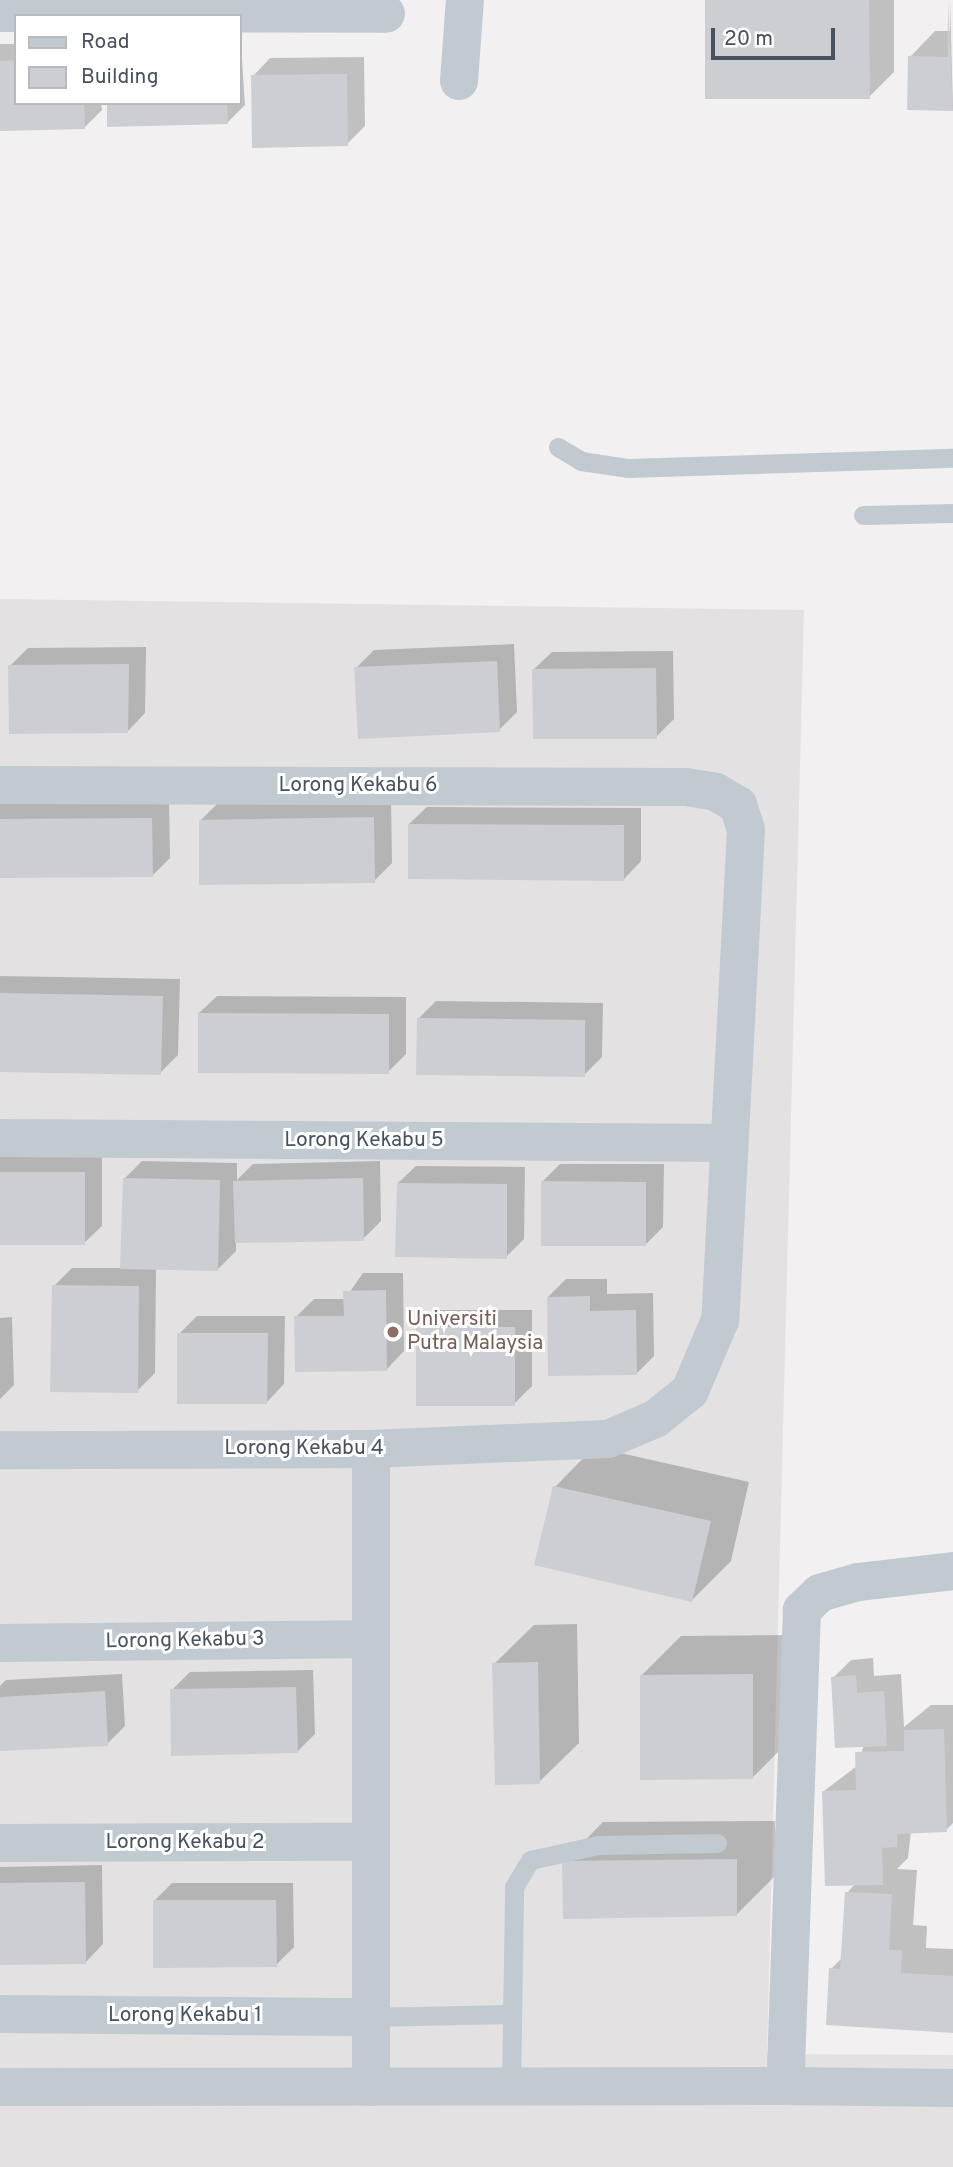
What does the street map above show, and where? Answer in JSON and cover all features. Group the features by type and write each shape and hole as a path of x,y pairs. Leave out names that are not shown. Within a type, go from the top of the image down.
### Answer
{"street":[{"path":"459,81 465,0"},
{"path":"0,13 386,14"},
{"name":"Lorong Kekabu 6","path":"0,785 716,792 738,805 746,830 729,1143"},
{"name":"Lorong Kekabu 5","path":"0,1138 729,1143"},
{"name":"Lorong Kekabu 4","path":"0,1450 371,1449 608,1439 656,1419 691,1391 705,1363 720,1320 729,1143"},
{"path":"371,1449 371,2087"},
{"path":"785,2086 802,1611 820,1593 953,1571"},
{"name":"Lorong Kekabu 3","path":"0,1643 370,1639"},
{"name":"Lorong Kekabu 2","path":"0,1843 370,1842"},
{"name":"Lorong Kekabu 1","path":"0,2014 369,2017"},
{"path":"0,2087 953,2088"}],"lane":[{"path":"558,447 581,461 628,468 953,458"},
{"path":"863,515 953,513"},
{"path":"511,2088 509,2014 514,1887 530,1860 598,1845 717,1843"},
{"path":"369,2017 509,2014"}],"shaded area":[{"name":"Universiti Putra Malaysia","path":"0,599 804,610 767,2054 953,2055 953,2167 0,2167"}],"building":[{"path":"705,0 869,0 870,99 705,99"},
{"path":"948,0 953,111 907,110 908,56 948,57"},
{"path":"14,60 14,105 84,105 85,129 0,131 0,61"},
{"path":"347,74 348,146 252,148 251,75"},
{"path":"107,105 227,105 228,124 107,127"},
{"path":"497,661 500,732 358,739 354,667"},
{"path":"129,664 128,733 9,734 8,665"},
{"path":"656,668 657,739 533,739 532,669"},
{"path":"374,817 375,883 199,885 199,820"},
{"path":"152,818 153,877 0,878 0,819"},
{"path":"408,824 624,825 624,881 408,879"},
{"path":"0,993 163,996 161,1075 0,1072"},
{"path":"198,1013 389,1014 389,1074 198,1073"},
{"path":"417,1018 585,1020 585,1077 416,1075"},
{"path":"0,1172 85,1172 85,1245 0,1245"},
{"path":"123,1178 220,1180 218,1271 120,1269"},
{"path":"363,1178 364,1241 235,1243 233,1181"},
{"path":"541,1181 646,1182 646,1246 541,1246"},
{"path":"397,1183 507,1184 507,1259 395,1257"},
{"path":"52,1285 139,1286 138,1393 50,1392"},
{"path":"386,1290 387,1371 295,1372 294,1316 344,1316 343,1291"},
{"path":"590,1296 590,1311 636,1310 637,1375 548,1376 547,1297"},
{"path":"416,1327 515,1327 515,1406 416,1406"},
{"path":"177,1333 268,1333 267,1404 177,1404"},
{"path":"553,1486 711,1521 692,1602 534,1565"},
{"path":"538,1662 540,1784 495,1785 492,1663"},
{"path":"753,1674 753,1779 640,1780 640,1675"},
{"path":"856,1675 857,1693 884,1691 887,1746 835,1748 831,1677"},
{"path":"296,1687 298,1753 171,1756 170,1689"},
{"path":"105,1691 108,1746 0,1751 0,1697"},
{"path":"944,1729 947,1832 897,1834 897,1847 882,1848 883,1885 825,1886 822,1791 856,1790 855,1752 904,1751 904,1730"},
{"path":"737,1859 737,1916 563,1919 562,1861"},
{"path":"85,1882 86,1964 0,1965 0,1883"},
{"path":"845,1892 892,1894 889,1950 902,1950 901,1973 953,1976 953,2033 826,2025 829,1968 840,1969"},
{"path":"153,1900 276,1900 277,1967 153,1968"}],"place":[{"name":"Universiti Putra Malaysia","path":"393,1332"}]}
